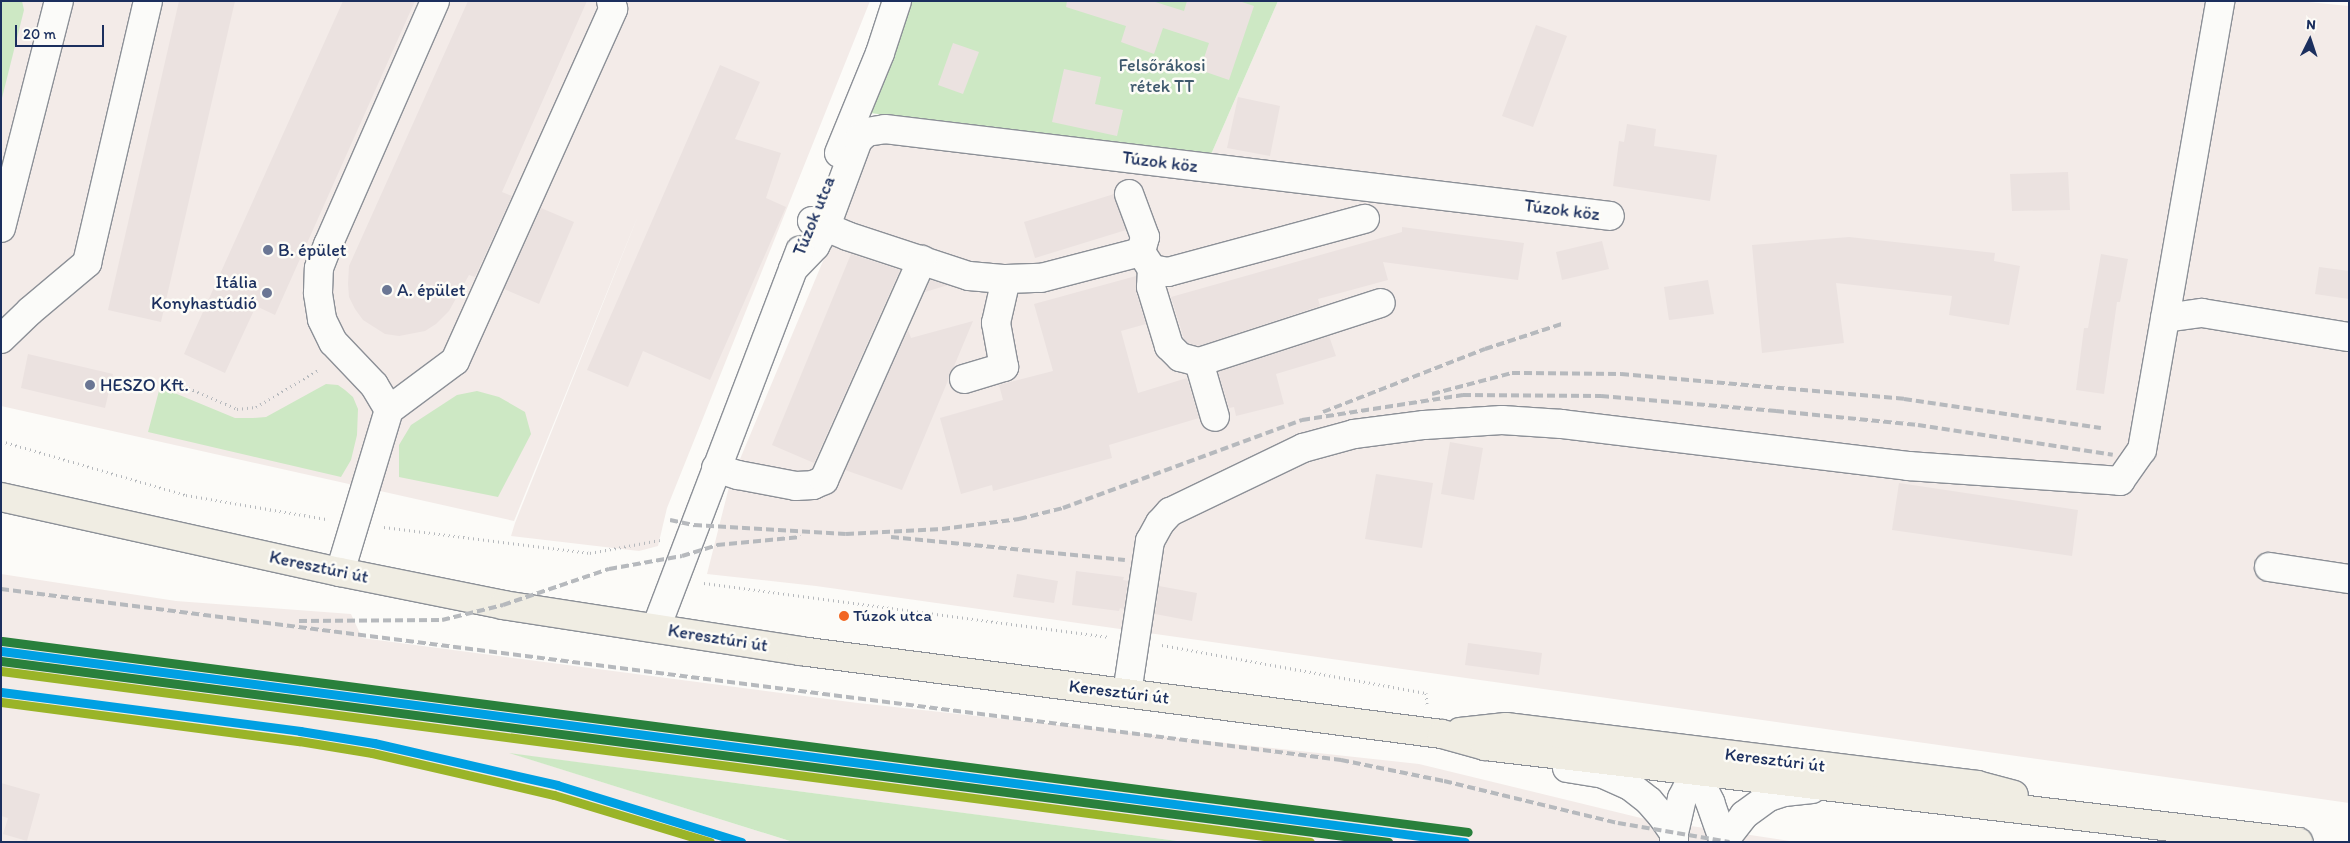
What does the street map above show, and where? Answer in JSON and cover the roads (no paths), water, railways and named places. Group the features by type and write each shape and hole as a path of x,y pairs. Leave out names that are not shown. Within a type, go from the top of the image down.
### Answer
{"main road":[{"name":"Keresztúri út","path":"1,497 340,572 503,604 800,651 1434,733 1485,746 2298,842"},
{"name":"Keresztúri út","path":"1434,733 1506,727 1977,785 2105,819"}],"street":[{"path":"1,228 60,1"},
{"path":"1,339 30,310 87,263 148,1"},
{"path":"389,410 374,385 333,342 322,319 318,293 320,268 328,244 435,1"},
{"path":"340,572 389,410 455,361 613,9 611,1"},
{"name":"Túzok utca","path":"656,628 793,269 819,224 897,1"},
{"path":"1127,693 1150,541 1160,523 1170,512 1303,448 1354,434 1424,425 1502,420 1562,424 1908,466 2120,481 2142,450 2220,1"},
{"name":"Túzok köz","path":"819,224 858,140 867,132 885,129 1610,216"},
{"path":"1129,194 1144,237 1146,261 1169,346 1180,357 1199,362 1381,303"},
{"path":"819,224 847,236 969,276 1006,279 1041,278 1146,261 1168,272 1365,219"},
{"path":"716,468 738,475 796,486 814,485 824,480 922,260"},
{"path":"964,379 1004,367 996,324 1006,279"},
{"path":"2164,318 2202,313 2349,337"},
{"path":"1199,362 1215,417"},
{"path":"2269,567 2349,579"},
{"path":"1485,746 1517,761 1590,771 1616,778 1648,801 1674,838"},
{"path":"1665,746 1695,772 1710,802 1724,842"},
{"path":"1674,838 1682,798 1695,772"},
{"path":"1724,842 1744,815 1768,797 1784,792 1825,787"}],"railway":[{"path":"1323,412 1485,349 1562,324"},
{"path":"1432,394 1512,373 1621,374 1904,399 2101,428"},
{"path":"670,520 694,525 846,534 942,529 1019,519 1063,508 1302,420 1463,395 1601,396 1776,411 1918,425 2113,455"},
{"path":"299,621 442,620 503,605 609,569 682,556 717,545 801,537"},
{"path":"891,537 1125,560"},
{"path":"1,589 1341,760 1444,781 1618,823 1729,842"}],"place":[{"name":"B. épület","path":"268,250"},
{"name":"A. épület","path":"387,290"},
{"name":"Itália Konyhastúdió","path":"267,293"},
{"name":"HESZO Kft.","path":"90,385"},
{"name":"Túzok utca","path":"844,616"}],"park label":[{"name":"Felsőrákosi rétek TT","path":"1162,76"}]}
